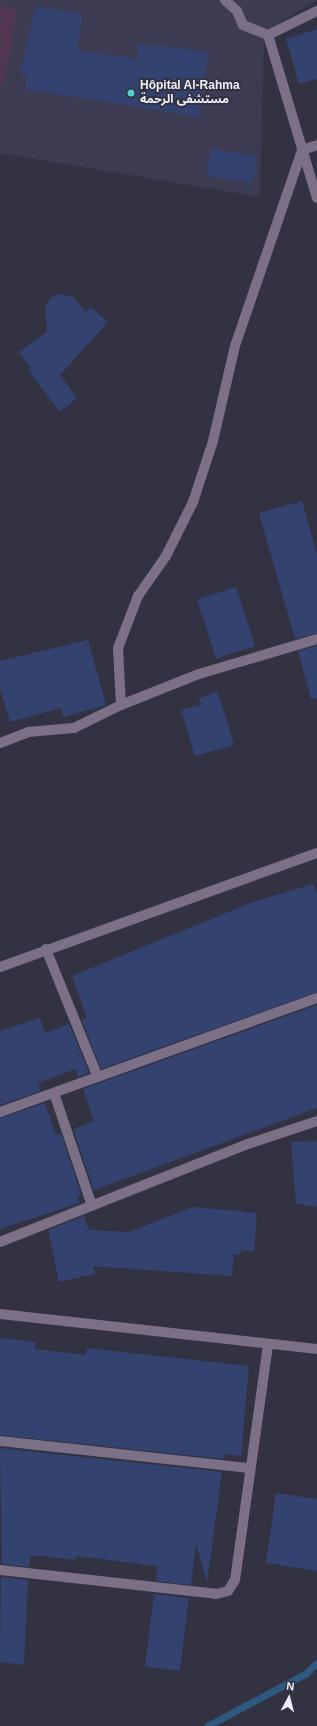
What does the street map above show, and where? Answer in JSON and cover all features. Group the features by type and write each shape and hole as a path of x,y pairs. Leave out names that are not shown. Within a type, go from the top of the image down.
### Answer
{"street":[{"path":"225,0 238,11 243,25 268,35 317,11"},
{"path":"268,35 317,198"},
{"path":"302,150 317,145"},
{"path":"121,705 118,648 138,596 166,556 193,502 213,442 235,346 302,150"},
{"path":"0,743 28,732 74,728 121,705 199,674 317,639"},
{"path":"0,967 46,949 317,853"},
{"path":"46,949 98,1075"},
{"path":"0,1112 54,1093 98,1075 317,998"},
{"path":"54,1093 92,1206"},
{"path":"0,1242 245,1145 317,1121"},
{"path":"0,1314 317,1349"},
{"path":"0,1570 216,1594 228,1591 235,1580 248,1468 268,1344"},
{"path":"0,1441 248,1468"}],"shaded area":[{"name":"Hôpital Al-Rahma مستشفى الرحمة","path":"0,0 317,0 264,32 260,197 0,153"},
{"path":"0,6 18,9 4,85 0,85"}],"building":[{"path":"36,6 83,14 77,50 137,59 139,43 208,52 200,117 25,89 27,75 20,73"},
{"path":"317,29 317,79 299,84 286,39"},
{"path":"211,149 257,156 253,183 207,176"},
{"path":"61,294 73,297 86,312 91,307 108,322 60,375 77,398 60,412 28,370 31,368 19,352 47,332 45,307 51,297"},
{"path":"302,501 317,554 317,633 295,639 259,513"},
{"path":"236,587 255,646 216,659 197,600"},
{"path":"88,640 106,705 63,717 61,708 10,722 0,689 0,661"},
{"path":"317,646 317,698 311,699 298,651"},
{"path":"218,692 234,745 195,756 181,710 201,705 199,698"},
{"path":"313,884 317,894 317,992 101,1069 82,1020 87,1018 72,976 250,903"},
{"path":"317,1005 317,1108 94,1190 73,1129 94,1121 83,1089"},
{"path":"40,1018 45,1033 69,1024 89,1073 78,1077 76,1069 38,1083 40,1091 0,1105 0,1031"},
{"path":"45,1103 56,1135 61,1133 81,1195 77,1196 80,1203 0,1229 0,1118"},
{"path":"317,1141 317,1207 296,1204 291,1142"},
{"path":"193,1207 257,1213 254,1251 241,1250 240,1255 234,1254 232,1276 93,1266 95,1274 59,1282 48,1230 84,1216 89,1230 129,1232"},
{"path":"0,1338 36,1342 35,1349 86,1355 87,1348 249,1366 241,1456 224,1454 223,1459 0,1435"},
{"path":"0,1448 222,1472 207,1583 196,1543 191,1585 156,1581 157,1566 76,1556 75,1560 31,1555 29,1567 2,1564"},
{"path":"276,1493 317,1499 317,1571 266,1563"},
{"path":"1,1577 28,1580 24,1665 0,1662"},
{"path":"154,1594 189,1598 180,1671 145,1666"}],"waterway":[{"path":"207,1726 305,1674 317,1663"}],"place":[{"name":"Hôpital Al-Rahma مستشفى الرحمة","path":"131,93"}]}
